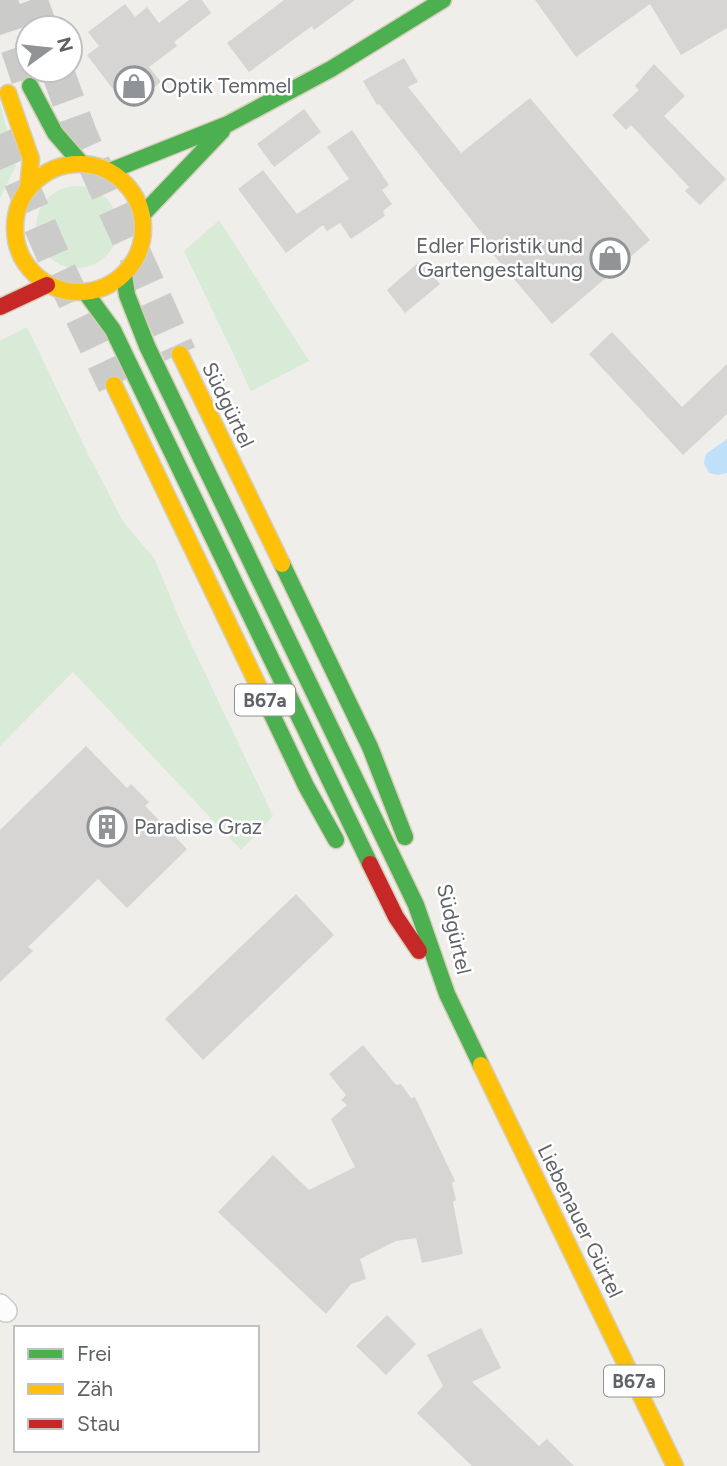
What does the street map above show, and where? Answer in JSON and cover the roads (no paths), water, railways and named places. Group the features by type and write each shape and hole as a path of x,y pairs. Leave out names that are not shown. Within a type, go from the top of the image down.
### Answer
{"main road":[{"path":"110,171 228,124 331,69 443,0"},
{"path":"30,86 55,133 81,163"},
{"path":"8,93 31,159 28,188"},
{"path":"142,215 228,124"},
{"path":"81,163 110,171 131,190 142,215 141,248 134,262 124,275 105,287 86,293 73,293 47,285 13,253 15,216 19,202 28,188 44,173 61,166 81,163"},
{"path":"124,275 127,295 147,346 416,905 447,994"},
{"path":"0,307 47,285"},
{"path":"86,293 113,330 396,917 447,994"},
{"name":"Südgürtel","path":"180,354 370,747 409,847"},
{"name":"B67a","path":"114,385 306,786 345,855"},
{"name":"Südgürtel","path":"429,897 447,994"},
{"name":"Südgürtel","path":"376,913 447,994"},
{"name":"Liebenauer Gürtel","path":"447,994 675,1466"}],"water":[{"path":"727,439 727,473 709,473 704,463 706,454"}],"tunnel":[{"path":"1,0 30,86"},
{"path":"31,0 36,14"},
{"path":"62,84 81,135 180,354"},
{"path":"0,134 57,265 114,385"}],"place":[{"name":"Optik Temmel","path":"134,86"},
{"name":"Edler Floristik und Gartengestaltung","path":"610,258"},
{"name":"Paradise Graz","path":"107,827"}]}
